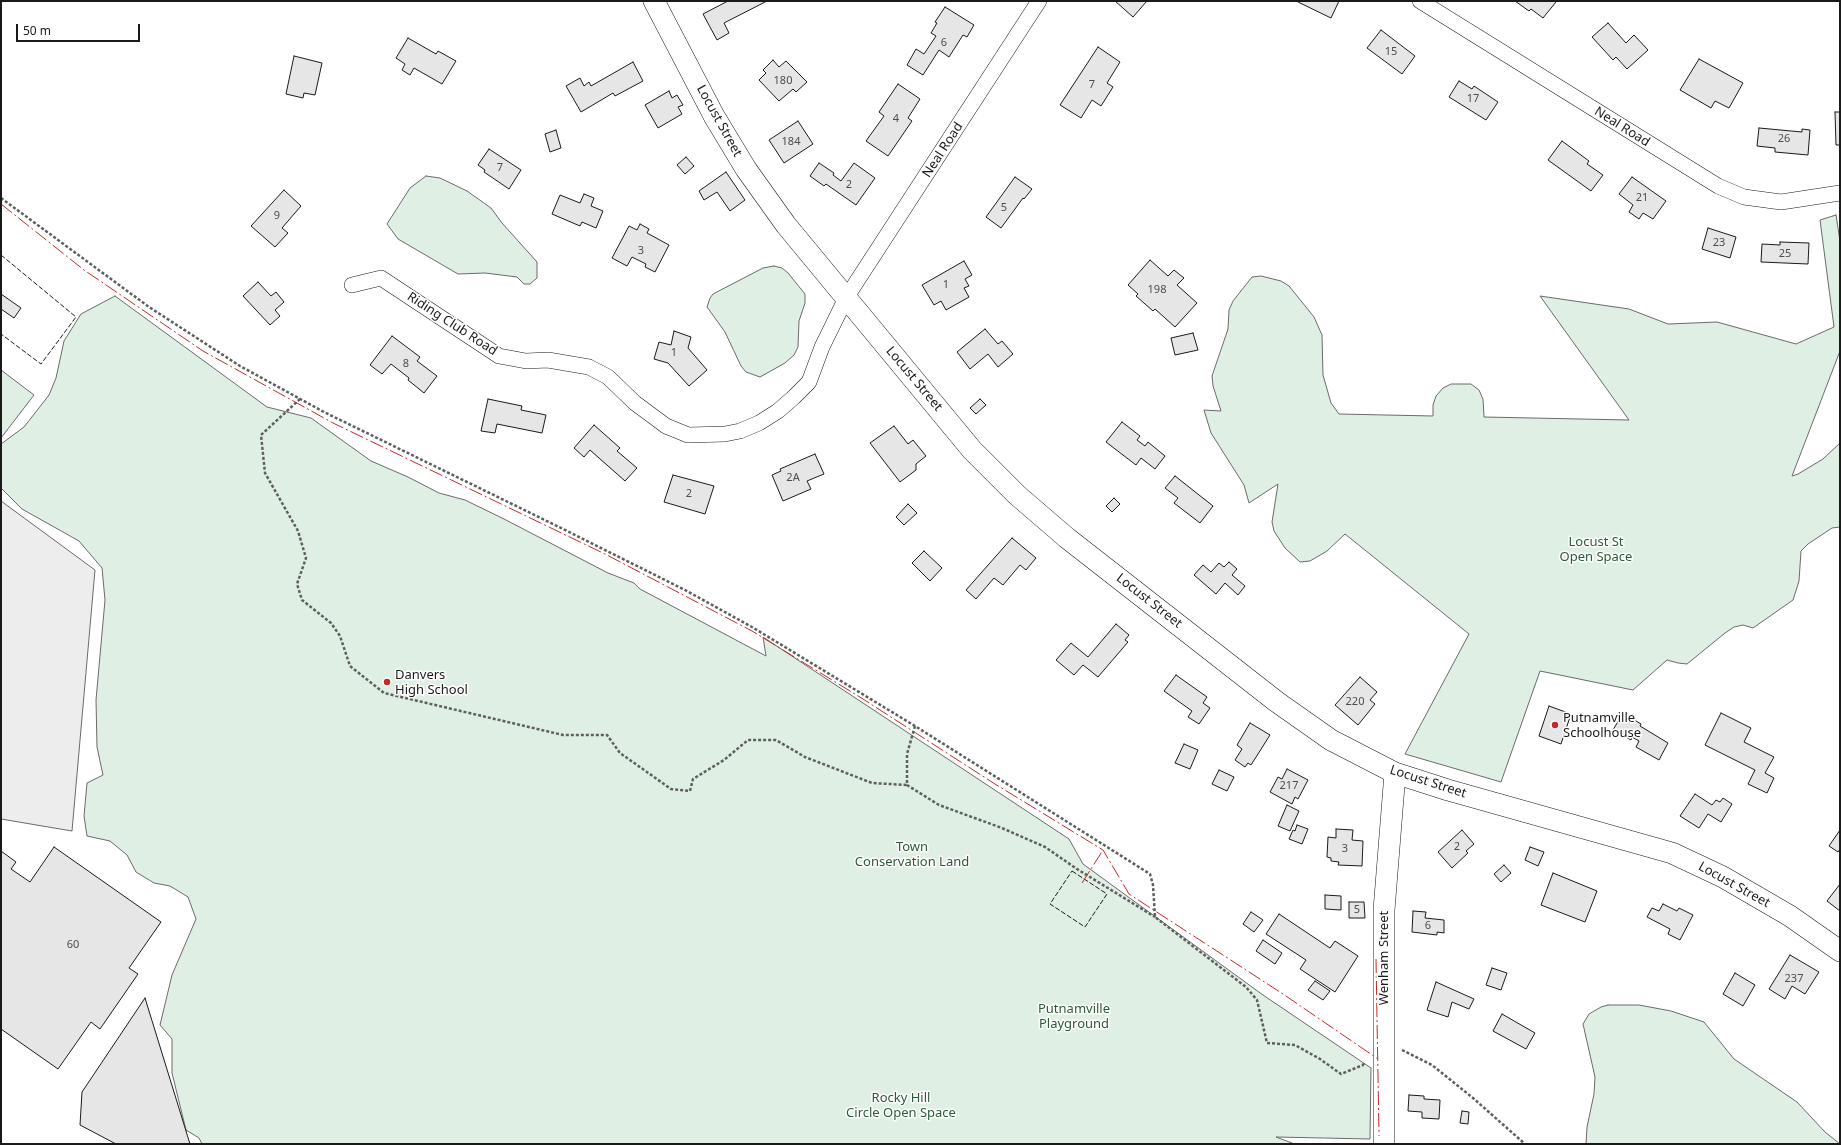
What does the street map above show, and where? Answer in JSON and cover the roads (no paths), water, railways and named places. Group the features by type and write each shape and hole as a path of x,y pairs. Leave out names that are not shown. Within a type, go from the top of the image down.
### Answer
{"main road":[{"name":"Locust Street","path":"654,1 714,116 746,169 786,225 972,450 1017,495 1067,538 1277,702 1331,740 1395,773 1448,790 1672,853 1723,877 1790,916 1840,951"},
{"name":"Wenham Street","path":"1384,1144 1384,910 1395,773"}],"street":[{"name":"Neal Road","path":"846,298 1039,1"},
{"name":"Neal Road","path":"1420,1 1718,186 1744,197 1781,202 1840,193"},
{"name":"Riding Club Road","path":"352,285 381,278 499,356 526,361 548,360 589,367 608,377 635,402 666,426 688,435 710,435 740,431 766,419 794,397 809,382 822,347 846,298"}],"place":[{"name":"Danvers High School","path":"387,682"},
{"name":"Putnamville Schoolhouse","path":"1555,725"}],"park label":[{"name":"Locust St Open Space","path":"1596,550"},
{"name":"Town Conservation Land","path":"912,854"},
{"name":"Putnamville Playground","path":"1074,1016"},
{"name":"Rocky Hill Circle Open Space","path":"901,1106"}]}
